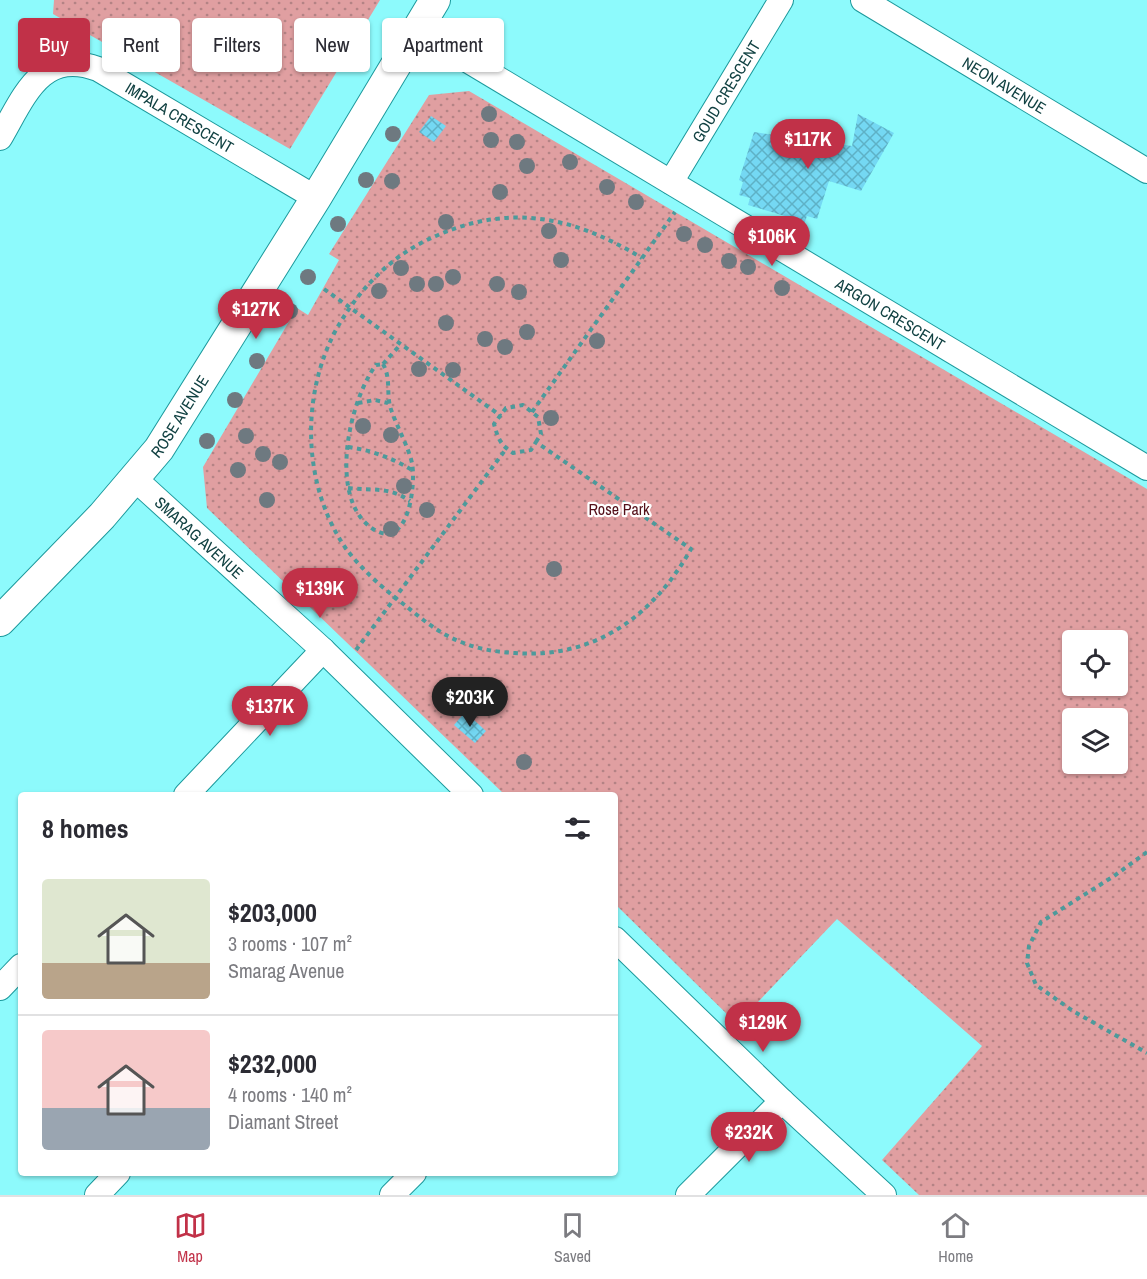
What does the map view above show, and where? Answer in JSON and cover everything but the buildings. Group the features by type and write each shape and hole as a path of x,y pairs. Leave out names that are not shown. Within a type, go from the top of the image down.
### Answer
{"street":[{"name":"ROSE AVENUE","path":"424,18 435,0"},
{"name":"GOUD CRESCENT","path":"671,182 781,0"},
{"name":"NEON AVENUE","path":"863,0 1147,171"},
{"name":"IMPALA CRESCENT","path":"0,138 32,86 43,74 63,64 73,62 85,64 98,69 315,198"},
{"name":"ROSE AVENUE","path":"0,621 102,516 175,426 392,72"},
{"name":"ARGON CRESCENT","path":"487,72 1147,468"},
{"name":"SMARAG AVENUE","path":"135,478 323,650 468,792"},
{"path":"189,792 323,650"},
{"path":"619,952 884,1195"},
{"path":"0,988 18,969"},
{"path":"688,1195 782,1101"},
{"path":"96,1195 114,1176"},
{"path":"392,1195 411,1176"}],"path":[{"path":"532,412 675,212"},
{"path":"536,442 691,549 679,570 656,599 638,616 617,631 586,645 536,655 494,652 461,643 434,628 372,578 347,550 329,517 316,481 311,440 312,411 318,374 330,342 349,307 373,279 401,254 451,230 483,220 528,218 564,223 617,243 642,258"},
{"path":"324,289 501,416"},
{"path":"383,364 389,378 388,403 412,462 414,485 407,514 400,529 392,533 372,529 356,510 345,474 348,447 358,402 368,375 376,365 383,364 401,344"},
{"path":"358,402 375,400 388,403"},
{"path":"523,405 538,417 541,434 531,450 513,453 498,442 494,424 501,416 506,408 523,405"},
{"path":"348,447 362,448 395,459 412,470"},
{"path":"340,668 506,448"},
{"path":"348,488 372,491 389,490 400,493 410,501"},
{"path":"1147,852 1114,876 1041,922 1029,946 1027,963 1036,984 1073,1011 1147,1053"}],"green space":[{"path":"54,0 380,0 369,18 294,18 294,72 337,72 290,149 155,72 180,72 180,18 102,18 102,42 90,35 90,18 60,18 53,14"},
{"name":"Rose Park","path":"469,91 1147,489 1147,1195 919,1195 882,1160 982,1046 837,919 737,1024 618,907 618,792 502,792 207,508 203,467 297,308 308,315 339,260 329,254 429,95"}]}
